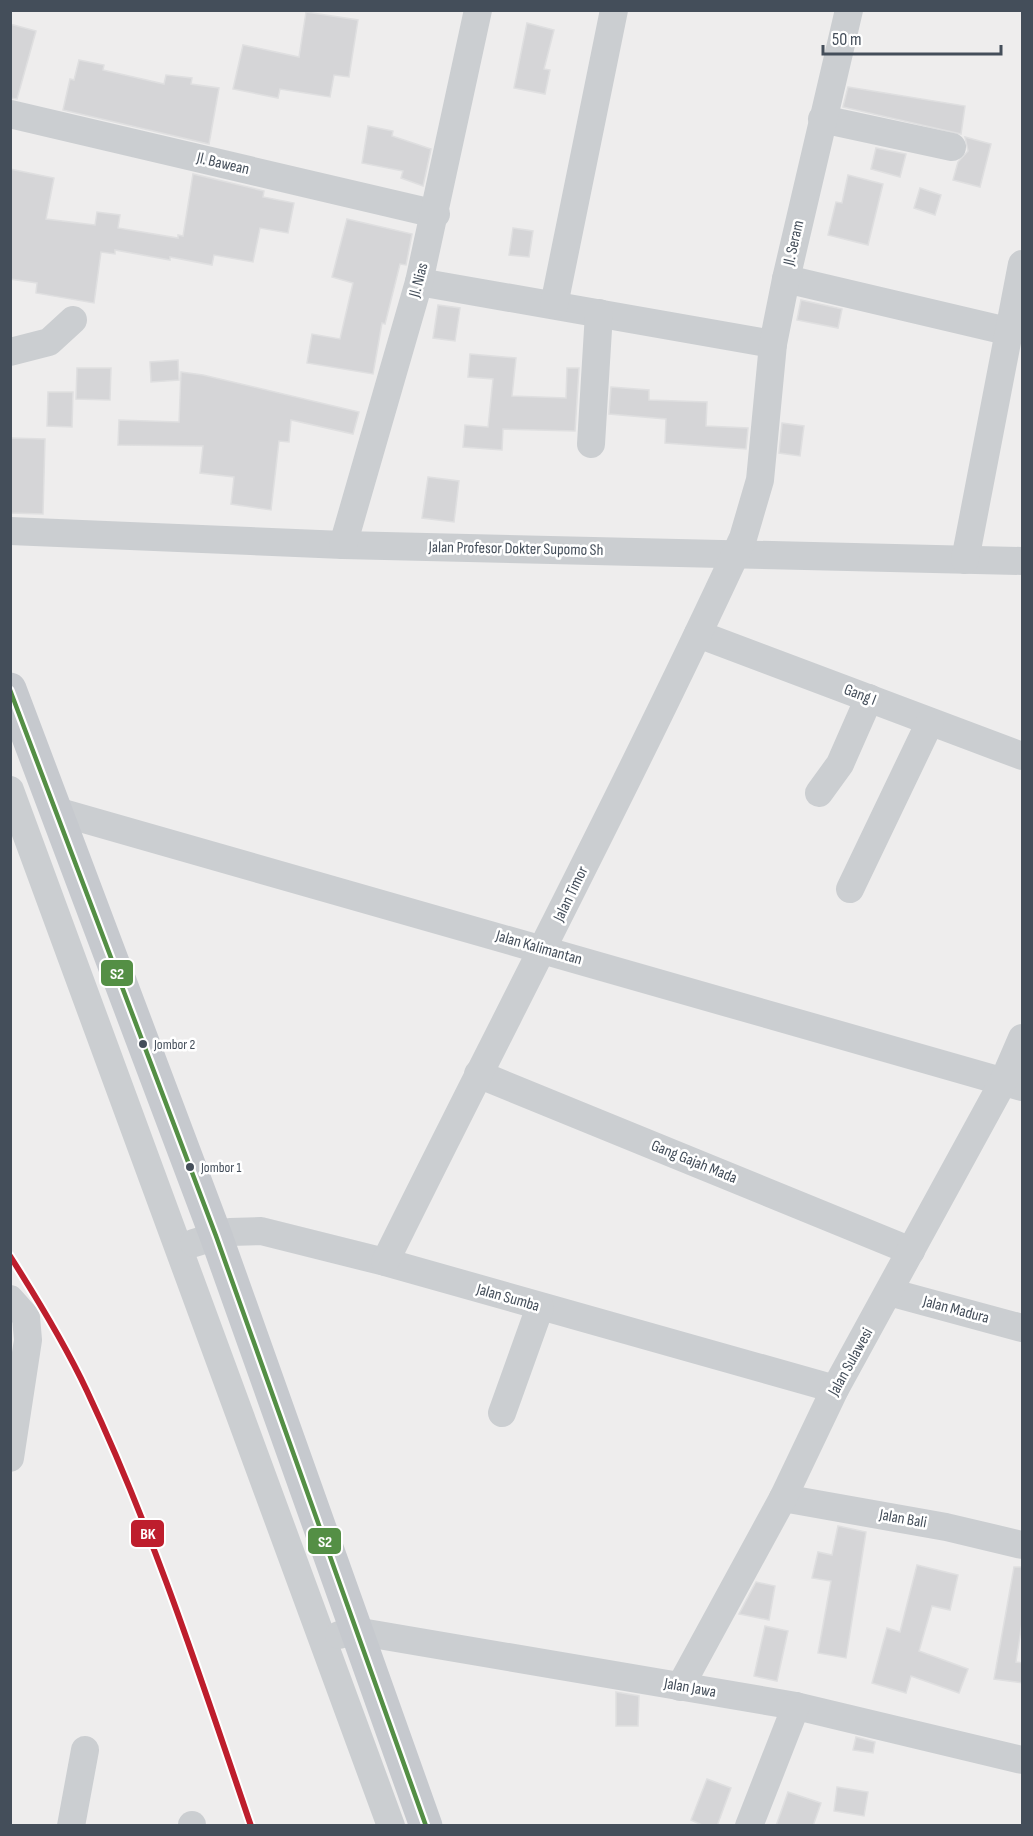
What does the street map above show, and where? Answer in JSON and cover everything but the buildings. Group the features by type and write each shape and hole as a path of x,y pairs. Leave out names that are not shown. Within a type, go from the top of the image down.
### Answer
{"main road":[{"path":"10,688 216,1236 426,1826"}],"street":[{"name":"Jl. Nias","path":"343,545 419,282 436,214 478,10"},
{"path":"554,305 614,10"},
{"name":"Jl. Seram","path":"736,555 758,489 773,344 822,120 849,10"},
{"name":"Jl. Bawean","path":"10,114 436,214"},
{"path":"822,120 952,147"},
{"path":"966,560 1023,264"},
{"path":"786,279 1011,332"},
{"path":"419,282 773,344"},
{"path":"591,444 599,313"},
{"path":"10,352 49,342 73,320"},
{"name":"Jalan Profesor Dokter Supomo Sh","path":"10,531 343,545 1023,561"},
{"name":"Jalan Timor","path":"385,1262 477,1074 544,950 736,555"},
{"name":"Gang I","path":"698,634 1023,756"},
{"path":"819,793 840,764 869,698"},
{"path":"850,889 930,722"},
{"path":"10,790 16,820 180,1247 391,1826"},
{"path":"16,820 54,806"},
{"name":"Jalan Kalimantan","path":"54,806 1013,1085"},
{"name":"Jalan Sulawesi","path":"680,1687 783,1498 835,1389 911,1251 1013,1085 1023,1038"},
{"name":"Gang Gajah Mada","path":"477,1074 911,1251"},
{"name":"Jalan Sumba","path":"180,1247 245,1230 261,1231 385,1262 835,1389"},
{"name":"Jalan Madura","path":"889,1292 1023,1328"},
{"path":"10,1299 26,1317 28,1340 10,1458"},
{"path":"502,1413 540,1307"},
{"name":"Jalan Bali","path":"783,1498 946,1527 1023,1545"},
{"path":"323,1640 355,1631"},
{"name":"Jalan Jawa","path":"355,1631 796,1706 1023,1760"},
{"path":"749,1826 796,1706"},
{"path":"71,1826 85,1750"}],"transit line":[{"name":"S2","path":"10,690 216,1236 426,1826"},
{"name":"BK","path":"10,1256 70,1356 111,1444 155,1551 251,1826"}],"place":[{"name":"Jombor 2","path":"143,1044"},
{"name":"Jombor 1","path":"190,1167"}]}
